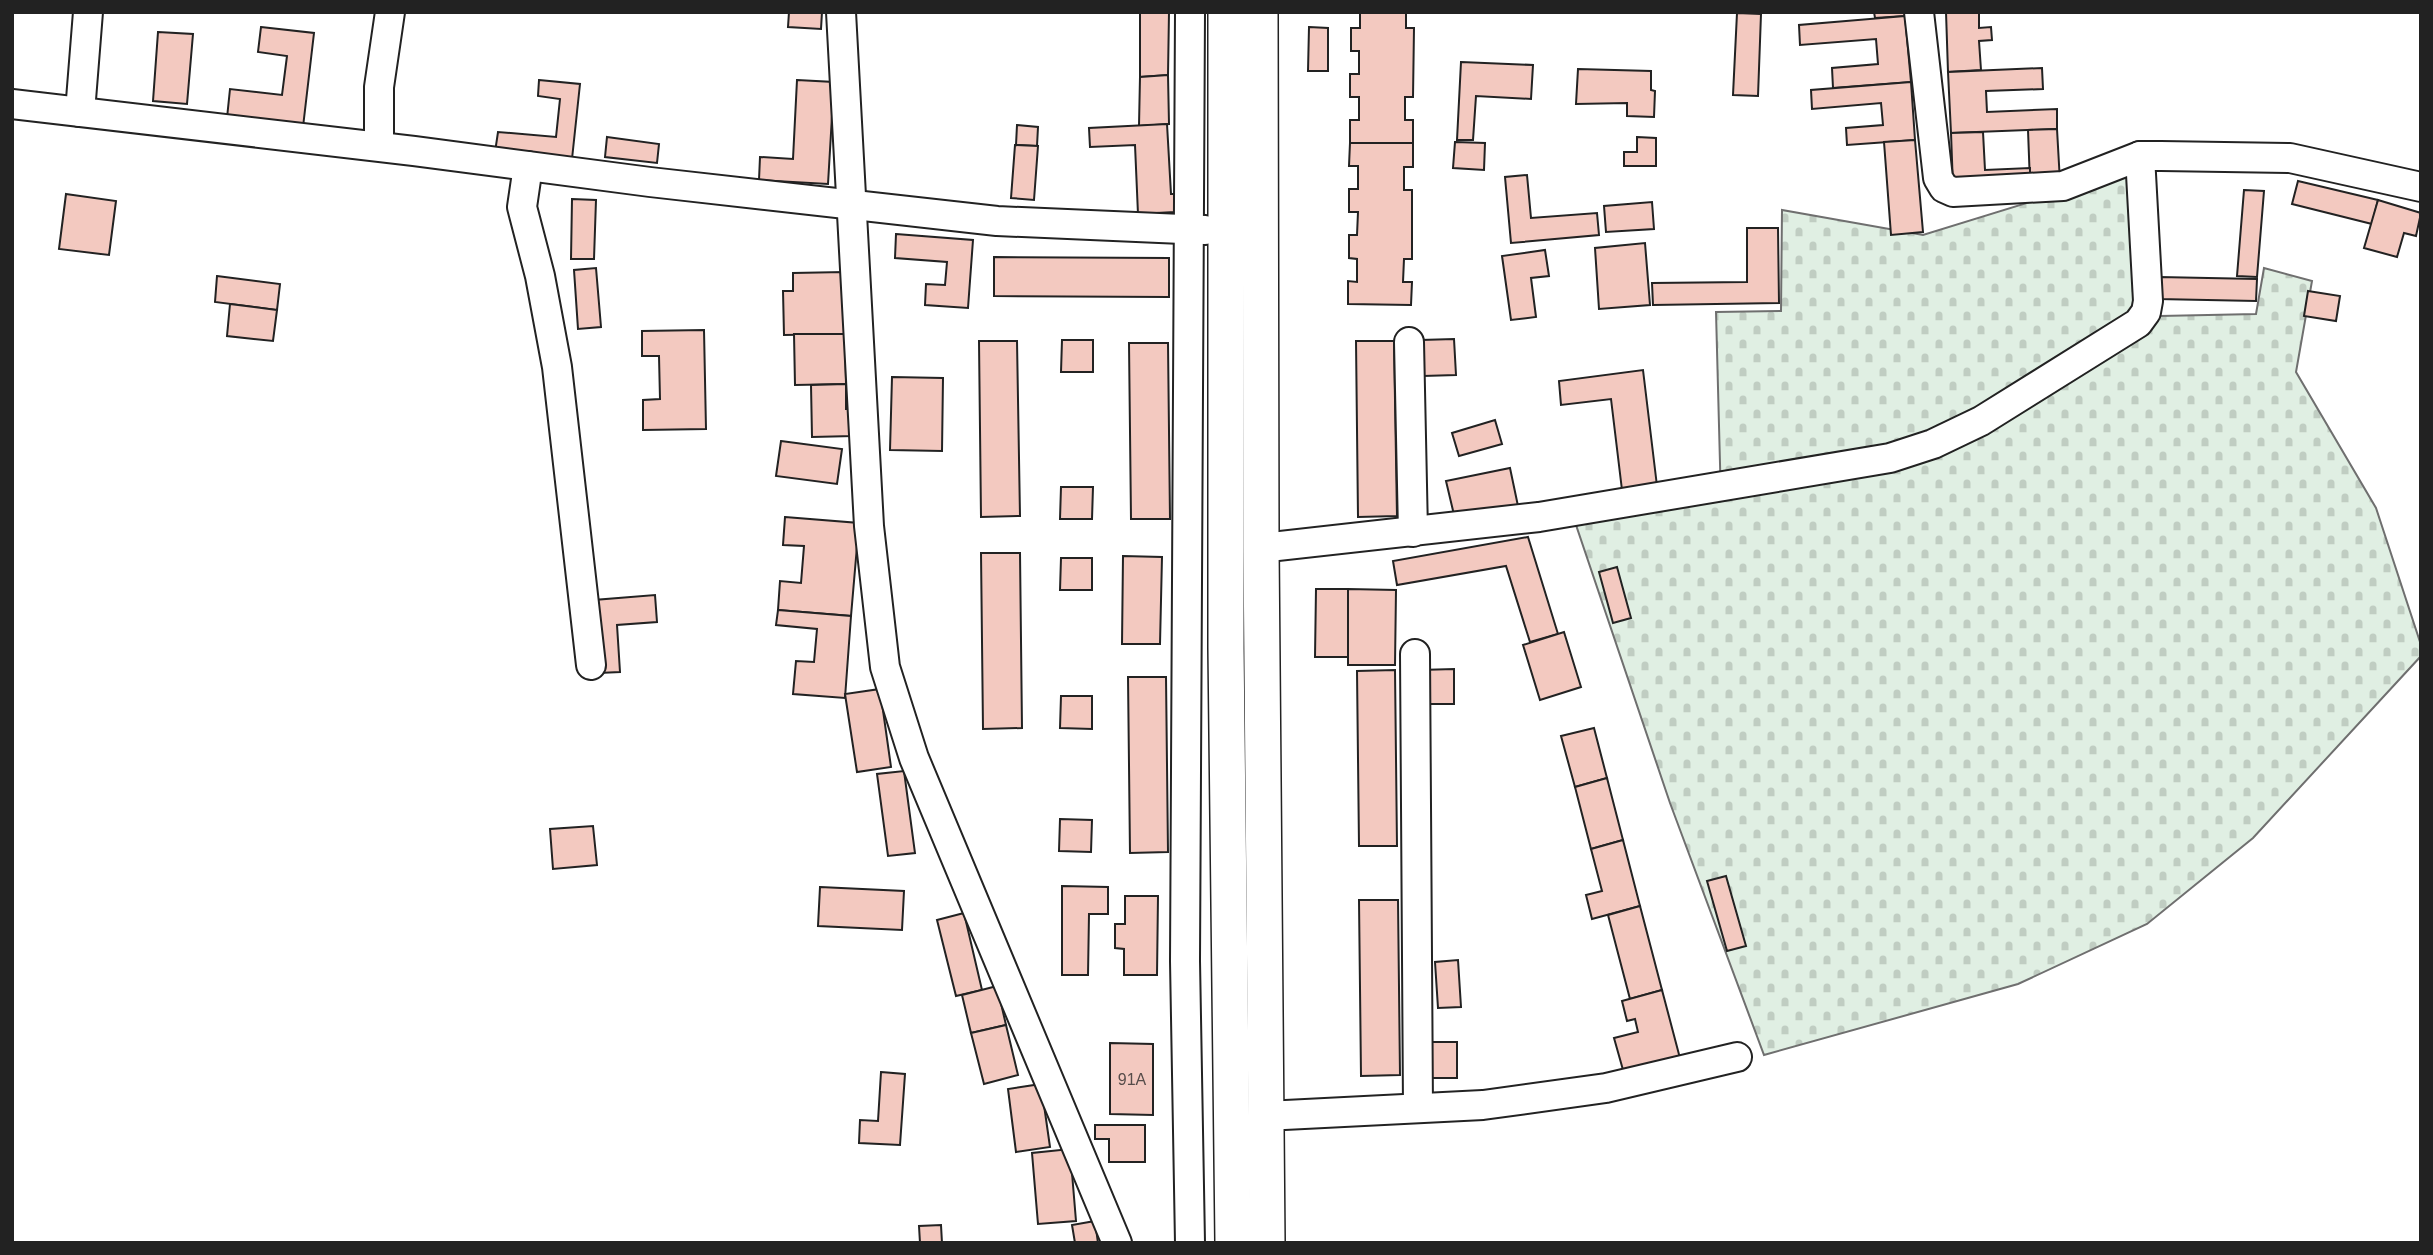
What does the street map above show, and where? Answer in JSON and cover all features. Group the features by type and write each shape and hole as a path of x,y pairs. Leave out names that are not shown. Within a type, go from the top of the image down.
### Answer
{"main road":[{"path":"1226,12 1226,648 1233,1243"},
{"path":"1260,12 1267,1243"}],"street":[{"path":"80,112 88,12"},
{"path":"379,146 379,87 390,12"},
{"path":"841,12 869,526 886,667 914,758 1117,1243"},
{"path":"1190,12 1185,961 1191,1243"},
{"path":"1919,12 1938,178 1944,188 1953,192 2063,186 2140,156 2290,158 2421,187"},
{"path":"12,104 997,221 1226,231"},
{"path":"1261,548 1539,517 1890,458 1933,444 1981,421 2138,323 2146,312 2148,300 2140,156"},
{"path":"528,166 522,207 540,276 557,367 591,665"},
{"path":"1409,342 1413,532"},
{"path":"1186,650 1226,648"},
{"path":"1415,654 1418,1108"},
{"path":"1266,1116 1483,1105 1606,1088 1737,1057"}],"green space":[{"path":"2134,170 2160,316 2256,314 2264,268 2312,281 2296,372 2376,508 2421,645 2421,656 2253,838 2147,924 2018,984 1764,1055 1670,803 1574,519 1721,501 1716,312 1781,311 1782,210 1923,235"}],"building":[{"path":"789,12 822,12 821,29 788,27"},
{"path":"1140,12 1169,12 1168,75 1140,77"},
{"path":"1360,12 1406,12 1406,28 1414,28 1413,97 1405,97 1405,120 1413,120 1413,143 1350,143 1350,120 1359,120 1359,97 1350,97 1350,74 1359,74 1359,51 1351,51 1351,28 1360,28"},
{"path":"1874,12 1905,12 1905,16 1875,18"},
{"path":"1946,12 1979,12 1979,28 1991,27 1992,40 1979,41 1981,70 1948,72"},
{"path":"1737,13 1761,14 1758,96 1733,95"},
{"path":"1905,16 1911,82 1833,88 1832,68 1878,64 1876,39 1800,45 1799,25"},
{"path":"261,27 314,33 303,127 227,118 230,89 282,95 287,56 258,52"},
{"path":"1309,27 1328,28 1328,71 1308,71"},
{"path":"158,32 193,34 187,104 153,101"},
{"path":"1461,62 1533,65 1531,99 1476,96 1473,140 1457,140"},
{"path":"2042,68 2043,89 1986,91 1987,112 2057,109 2057,129 1951,133 1948,72"},
{"path":"1578,69 1651,71 1651,90 1655,91 1654,117 1627,116 1627,103 1576,104"},
{"path":"1168,75 1169,124 1139,126 1140,77"},
{"path":"539,80 580,84 572,159 495,152 498,132 556,137 560,99 538,96"},
{"path":"797,80 834,82 828,184 759,180 760,157 793,159"},
{"path":"1911,82 1915,140 1847,145 1846,128 1883,125 1881,103 1812,109 1811,90"},
{"path":"1167,124 1171,194 1174,194 1175,212 1138,214 1135,145 1090,147 1089,128"},
{"path":"1017,125 1038,127 1037,146 1016,145"},
{"path":"2057,129 2060,182 2030,183 2028,130"},
{"path":"1983,132 1985,170 2030,168 2030,183 1953,187 1951,133"},
{"path":"607,137 659,144 657,163 605,157"},
{"path":"1637,137 1656,138 1656,166 1624,166 1624,152 1637,152"},
{"path":"1915,140 1923,232 1891,235 1884,142"},
{"path":"1455,142 1485,143 1484,170 1453,168"},
{"path":"1350,143 1413,143 1413,167 1404,167 1404,190 1412,190 1412,259 1404,259 1403,282 1412,282 1411,305 1348,304 1348,281 1357,282 1357,259 1349,258 1349,235 1357,235 1358,212 1349,212 1349,189 1358,189 1358,166 1349,166"},
{"path":"1015,145 1038,146 1034,200 1011,198"},
{"path":"1527,175 1531,218 1597,213 1599,235 1511,243 1505,177"},
{"path":"2298,181 2378,200 2372,224 2292,204"},
{"path":"2244,190 2264,191 2257,277 2237,276"},
{"path":"66,194 116,201 109,255 59,249"},
{"path":"572,199 596,200 594,259 571,259"},
{"path":"2378,200 2421,213 2416,236 2404,233 2397,257 2364,248"},
{"path":"1652,202 1654,229 1606,232 1604,206"},
{"path":"1747,228 1778,228 1779,303 1653,305 1652,283 1747,282"},
{"path":"896,234 973,240 968,308 925,305 926,284 945,285 947,262 895,258"},
{"path":"1645,243 1650,305 1599,309 1595,248"},
{"path":"1545,250 1549,276 1531,278 1536,317 1511,320 1502,256"},
{"path":"994,257 1169,258 1169,297 994,296"},
{"path":"596,268 601,327 578,329 574,270"},
{"path":"844,272 845,334 784,335 783,291 793,291 793,273"},
{"path":"217,276 280,284 277,310 215,302"},
{"path":"2159,277 2257,279 2256,301 2158,299"},
{"path":"2308,291 2340,296 2336,321 2304,316"},
{"path":"230,304 277,310 273,341 227,336"},
{"path":"704,330 706,429 643,430 643,400 660,399 659,356 642,356 642,331"},
{"path":"794,334 845,334 846,384 795,385"},
{"path":"1454,339 1456,375 1423,376 1421,340"},
{"path":"1062,340 1093,340 1093,372 1061,372"},
{"path":"979,341 1017,341 1020,516 981,517"},
{"path":"1356,341 1394,341 1397,516 1358,517"},
{"path":"1129,343 1168,343 1170,519 1131,519"},
{"path":"1643,370 1657,486 1622,490 1611,399 1561,405 1559,381"},
{"path":"892,377 943,378 942,451 890,450"},
{"path":"846,384 846,409 853,409 853,436 812,437 811,385"},
{"path":"1495,420 1502,444 1459,456 1452,433"},
{"path":"781,441 842,449 837,484 776,476"},
{"path":"1510,468 1518,506 1455,519 1446,481"},
{"path":"1061,487 1093,487 1092,519 1060,519"},
{"path":"785,517 859,523 851,616 778,610 780,581 801,583 804,546 783,545"},
{"path":"1528,537 1558,634 1530,642 1506,566 1397,585 1393,561"},
{"path":"981,553 1020,553 1022,728 983,729"},
{"path":"1123,556 1162,557 1160,644 1122,644"},
{"path":"1061,558 1092,558 1092,590 1060,590"},
{"path":"1617,567 1631,618 1613,623 1599,572"},
{"path":"1316,589 1348,589 1348,657 1315,657"},
{"path":"1348,589 1396,590 1395,665 1348,665"},
{"path":"655,595 657,622 617,625 620,672 599,673 594,600"},
{"path":"778,610 851,616 845,698 793,694 796,661 814,662 817,629 776,625"},
{"path":"1564,632 1581,687 1540,700 1523,645"},
{"path":"1454,669 1454,704 1421,704 1420,670"},
{"path":"1395,670 1397,846 1359,846 1357,671"},
{"path":"1128,677 1166,677 1168,852 1130,853"},
{"path":"880,689 891,767 857,772 845,694"},
{"path":"1061,696 1092,696 1092,729 1060,728"},
{"path":"1594,728 1607,778 1575,787 1561,736"},
{"path":"904,771 915,853 888,856 877,774"},
{"path":"1607,778 1623,840 1591,849 1575,787"},
{"path":"1060,819 1092,820 1091,852 1059,851"},
{"path":"593,826 597,865 553,869 550,829"},
{"path":"1623,840 1640,906 1592,919 1586,895 1602,891 1591,849"},
{"path":"1726,876 1746,946 1727,951 1707,881"},
{"path":"1062,886 1108,887 1108,914 1089,914 1088,975 1062,975"},
{"path":"820,887 904,891 902,930 818,926"},
{"path":"1125,896 1158,896 1157,975 1124,975 1124,949 1115,948 1115,924 1125,924"},
{"path":"1359,900 1398,900 1400,1075 1361,1076"},
{"path":"1640,906 1662,990 1630,999 1608,915"},
{"path":"964,913 982,990 956,996 937,920"},
{"path":"1458,960 1461,1007 1438,1008 1435,962"},
{"path":"997,986 1006,1025 971,1033 962,995"},
{"path":"1662,990 1681,1062 1625,1077 1614,1038 1638,1032 1635,1019 1627,1021 1622,1001"},
{"path":"1006,1025 1018,1075 984,1084 971,1033"},
{"path":"1423,1042 1457,1042 1457,1078 1423,1078"},
{"path":"1110,1043 1153,1044 1153,1115 1110,1114"},
{"path":"881,1072 905,1074 900,1145 859,1143 860,1120 878,1121"},
{"path":"1041,1084 1050,1147 1016,1152 1008,1089"},
{"path":"1095,1125 1145,1125 1145,1162 1109,1162 1109,1139 1095,1139"},
{"path":"1070,1149 1076,1221 1038,1224 1032,1153"},
{"path":"1095,1221 1098,1243 1075,1243 1072,1225"},
{"path":"941,1225 942,1243 920,1243 919,1226"}]}
